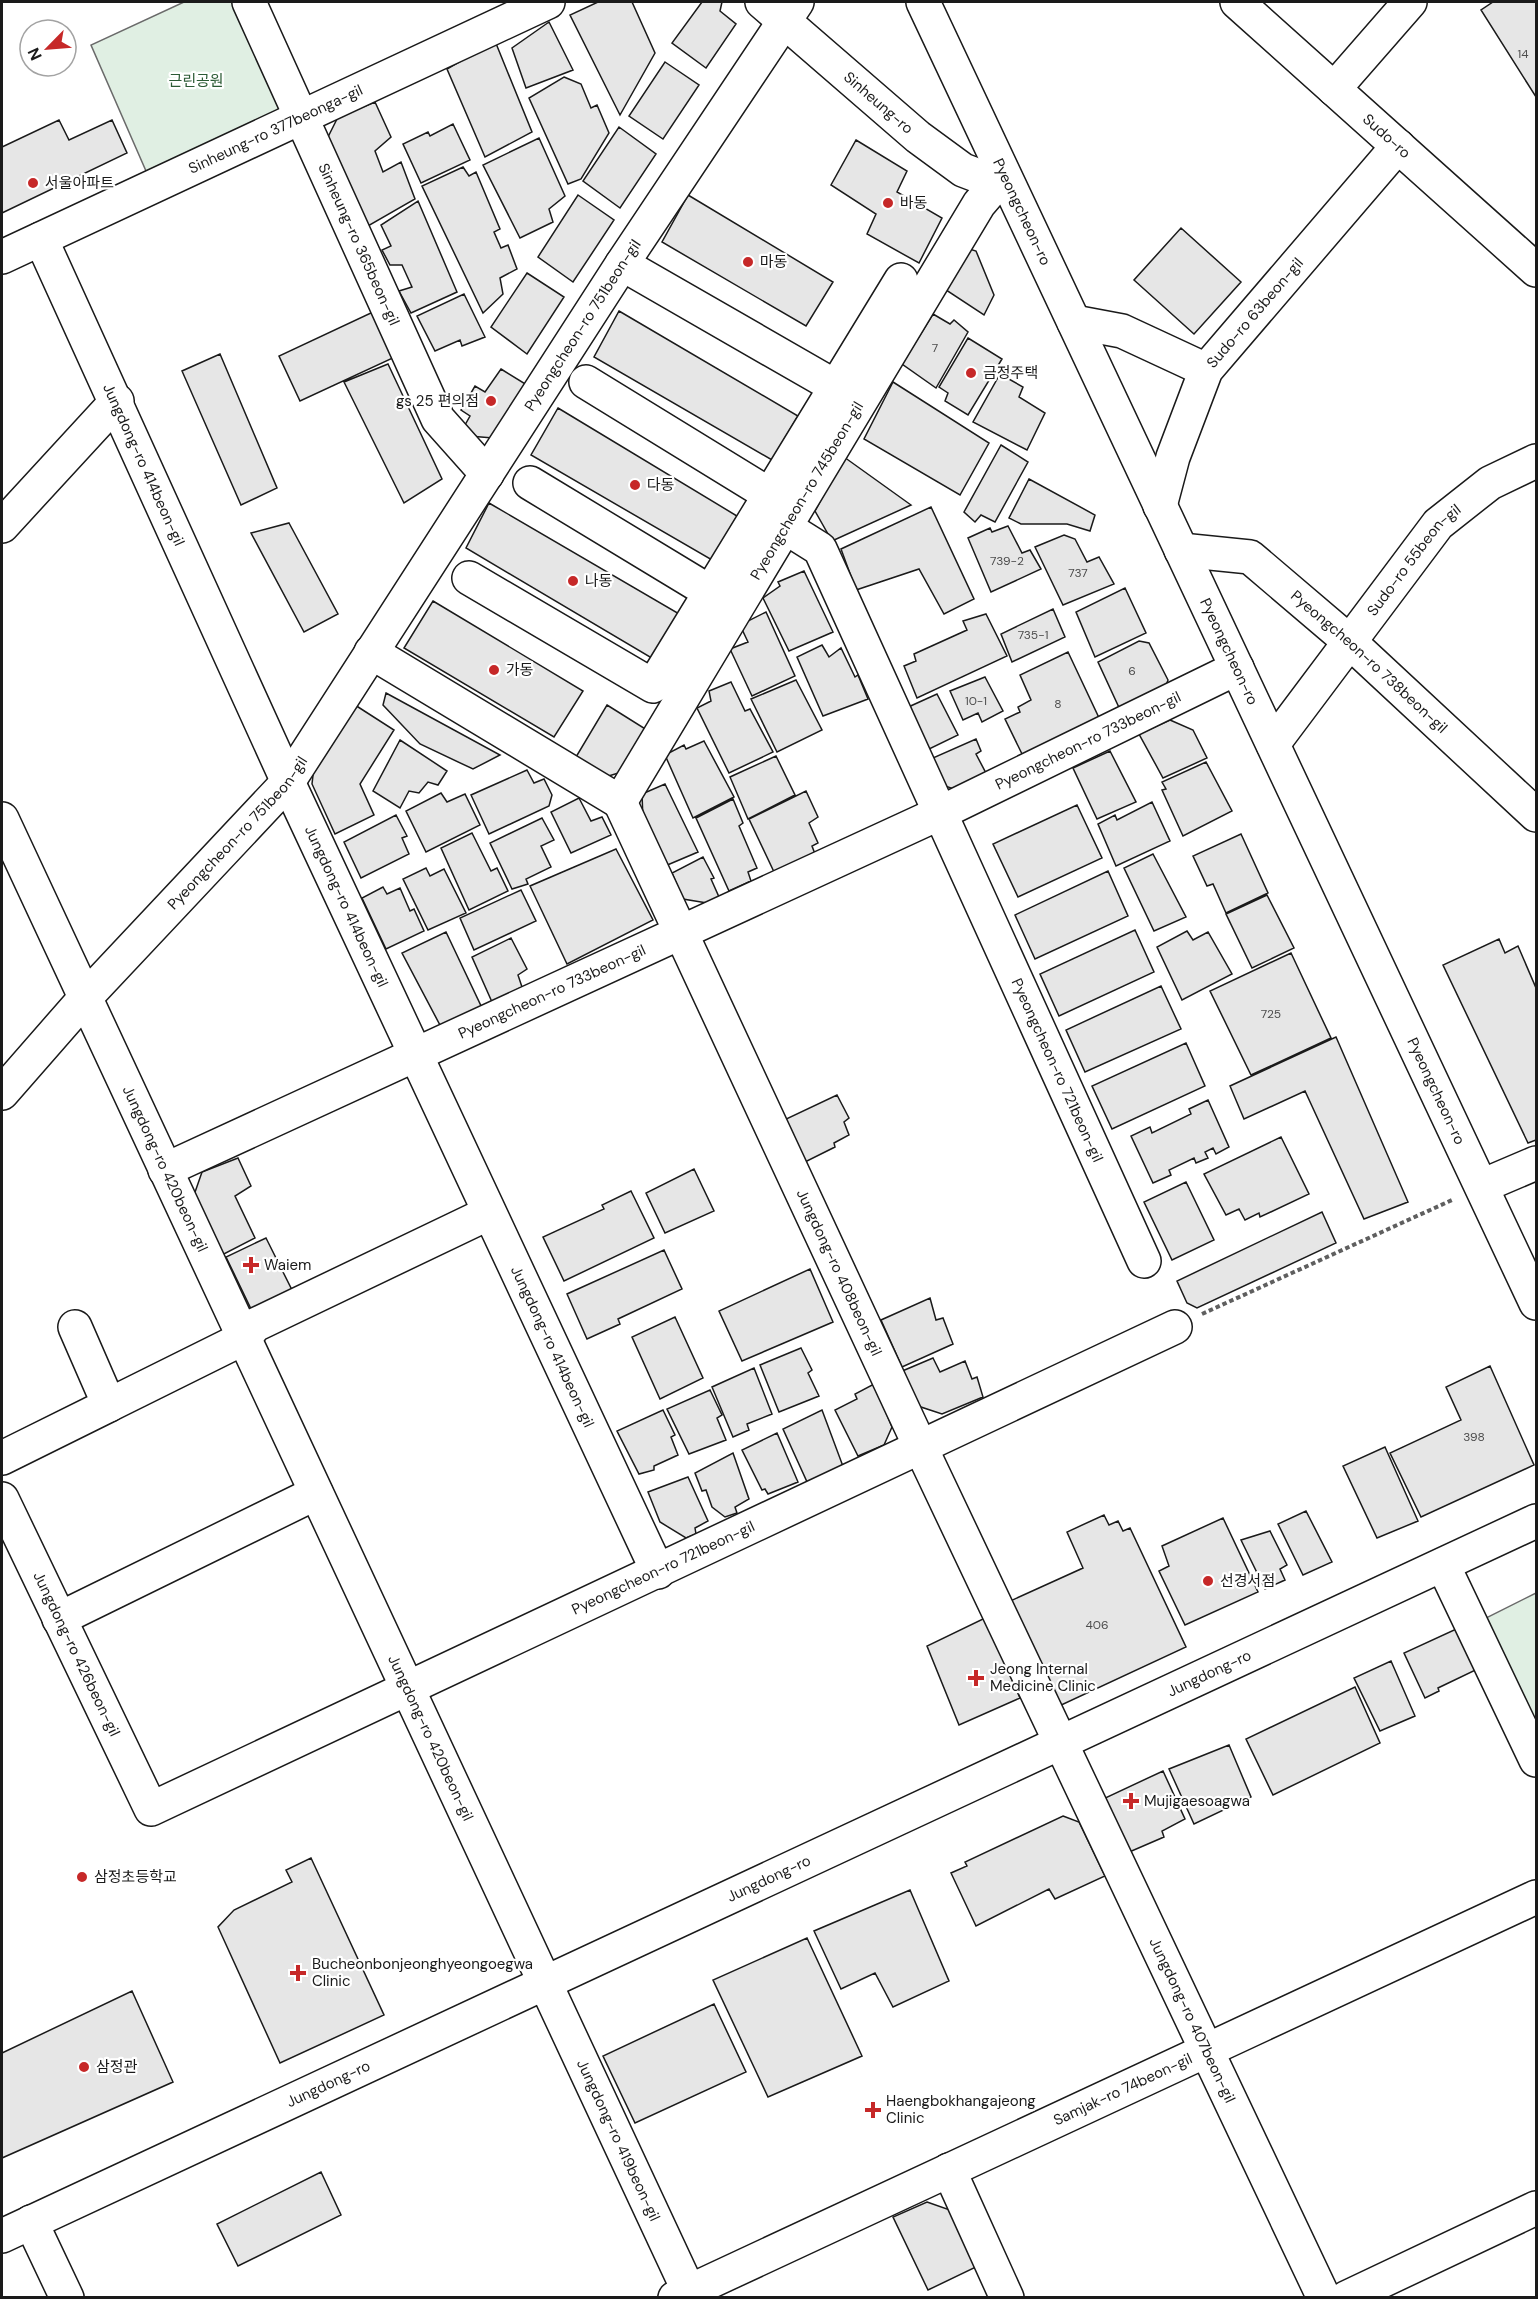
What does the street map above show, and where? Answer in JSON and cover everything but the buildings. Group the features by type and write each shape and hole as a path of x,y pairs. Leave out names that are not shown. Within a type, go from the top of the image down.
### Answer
{"street":[{"name":"Sinheung-ro 365beon-gil","path":"249,2 438,419 487,474"},
{"name":"Sinheung-ro 377beonga-gil","path":"2,257 548,2"},
{"name":"Pyeongcheon-ro","path":"922,2 1002,182 1074,322 1536,1303"},
{"name":"Sudo-ro","path":"1237,2 1536,270"},
{"path":"1334,89 1410,2"},
{"name":"Sinheung-ro","path":"781,8 918,137 963,170 1002,182"},
{"name":"Pyeongcheon-ro 751beon-gil","path":"2,1093 84,998 288,782 622,264 781,8"},
{"name":"Sudo-ro 63beon-gil","path":"1160,506 1173,457 1206,370 1398,146"},
{"name":"Pyeongcheon-ro 745beon-gil","path":"620,802 979,204 1002,182"},
{"name":"Jungdong-ro 414beon-gil","path":"41,239 288,782 658,1572"},
{"path":"622,264 836,387"},
{"path":"469,578 653,686 901,280"},
{"path":"1074,322 1122,331 1206,370"},
{"path":"586,382 770,495"},
{"path":"2,526 117,402"},
{"name":"Sudo-ro 55beon-gil","path":"1273,744 1351,643 1438,524 1490,483 1536,461"},
{"path":"530,483 710,592"},
{"path":"785,527 820,549 940,813"},
{"name":"Pyeongcheon-ro 738beon-gil","path":"1181,550 1250,557 1351,643 1536,815"},
{"path":"371,652 620,802"},
{"name":"Pyeongcheon-ro 733beon-gil","path":"165,1170 940,813 1237,668"},
{"name":"Jungdong-ro 408beon-gil","path":"620,802 920,1446 1062,1742"},
{"name":"Pyeongcheon-ro 721beon-gil","path":"940,813 1144,1261"},
{"name":"Jungdong-ro 420beon-gil","path":"2,819 546,1981"},
{"path":"1482,1186 1536,1163"},
{"path":"2,1458 244,1338 255,1325 489,1213"},
{"name":"Pyeongcheon-ro 721beon-gil","path":"151,1809 658,1572 1175,1326"},
{"path":"75,1327 119,1400"},
{"path":"59,1619 316,1493"},
{"name":"Jungdong-ro 426beon-gil","path":"2,1499 151,1809"},
{"name":"Jungdong-ro","path":"2,2236 1536,1521"},
{"path":"1443,1565 1536,1760"},
{"name":"Jungdong-ro 407beon-gil","path":"1062,1742 1324,2298"},
{"name":"Samjak-ro 74beon-gil","path":"685,2295 1536,1897"},
{"name":"Jungdong-ro 419beon-gil","path":"546,1981 685,2295"},
{"path":"950,2170 1007,2298"},
{"path":"1346,2298 1536,2208"},
{"path":"31,2222 67,2298"}],"path":[{"path":"1175,1326 1482,1186"}],"green space":[{"name":"근린공원","path":"184,2 249,2 301,117 153,187 91,45"},
{"path":"1536,1593 1536,1761 1472,1625"}],"place":[{"name":"서울아파트","path":"33,183"},
{"name":"바동","path":"888,203"},
{"name":"마동","path":"748,262"},
{"name":"금정주택","path":"971,373"},
{"name":"gs 25 편의점","path":"491,401"},
{"name":"다동","path":"635,485"},
{"name":"나동","path":"573,581"},
{"name":"가동","path":"494,670"},
{"name":"Waiem","path":"251,1265"},
{"name":"선경서점","path":"1208,1581"},
{"name":"Jeong Internal Medicine Clinic","path":"976,1678"},
{"name":"Mujigaesoagwa","path":"1131,1801"},
{"name":"삼정초등학교","path":"82,1877"},
{"name":"Bucheonbonjeonghyeongoegwa Clinic","path":"298,1973"},
{"name":"삼정관","path":"84,2067"},
{"name":"Haengbokhangajeong Clinic","path":"873,2110"}]}
